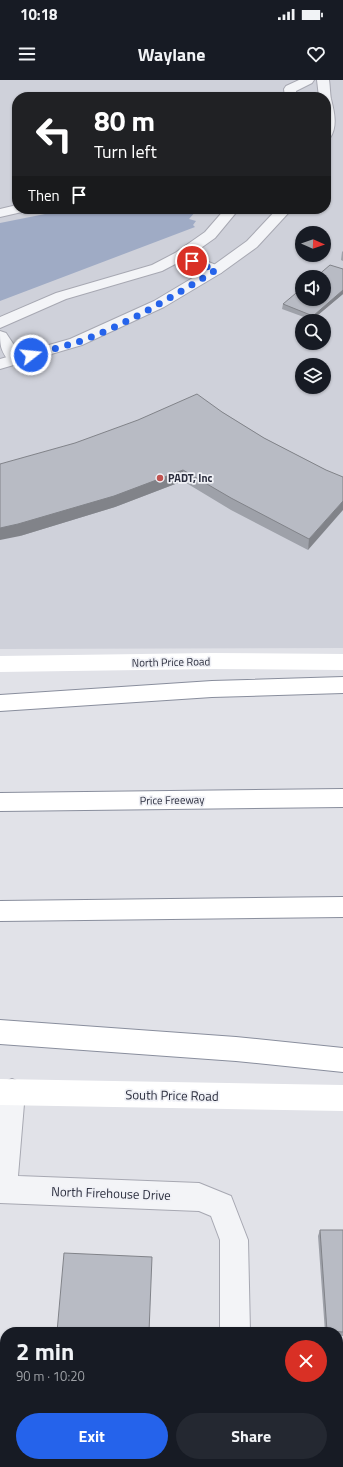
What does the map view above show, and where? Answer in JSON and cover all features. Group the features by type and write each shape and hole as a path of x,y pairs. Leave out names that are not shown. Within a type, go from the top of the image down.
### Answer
{"main road":[{"name":"North Price Road","path":"0,664 211,661 343,662"},
{"path":"0,702 212,689 343,685"},
{"name":"Price Freeway","path":"0,802 343,798"},
{"path":"0,910 343,907"},
{"path":"0,1032 236,1049 343,1060"},
{"name":"South Price Road","path":"6,1092 343,1098"}],"street":[{"path":"290,92 290,89 308,80"},
{"path":"323,80 324,92"},
{"path":"0,213 12,210"},
{"path":"0,324 61,296 157,268 180,256 210,235 228,214"},
{"path":"0,364 76,342 112,327 159,304 216,270 252,244 280,214"},
{"path":"180,256 216,270"},
{"path":"0,336 16,360"},
{"path":"1,1189 6,1092"},
{"name":"North Firehouse Drive","path":"1,1189 199,1197 221,1206 234,1240 235,1327"}],"shaded area":[{"path":"0,80 343,80 343,648 0,649"}],"water":[{"path":"45,214 193,214 189,219 196,221 193,225 195,227 0,301 0,223"}],"building":[{"path":"330,265 343,269 343,290 331,300 331,270 324,270"},
{"path":"295,294 295,306 325,306 315,314 308,314 283,304"},
{"name":"PADT, Inc","path":"197,394 222,412 264,438 326,470 343,477 343,501 309,539 231,498 183,470 114,496 0,528 0,464 75,443 138,420"},
{"path":"320,1230 343,1230 343,1327 327,1327"},
{"path":"64,1253 152,1257 149,1327 57,1327"}],"place":[{"name":"PADT, Inc","path":"160,478"}],"route":[{"path":"31,355 76,342 112,327 159,304 216,270 192,261"}]}
